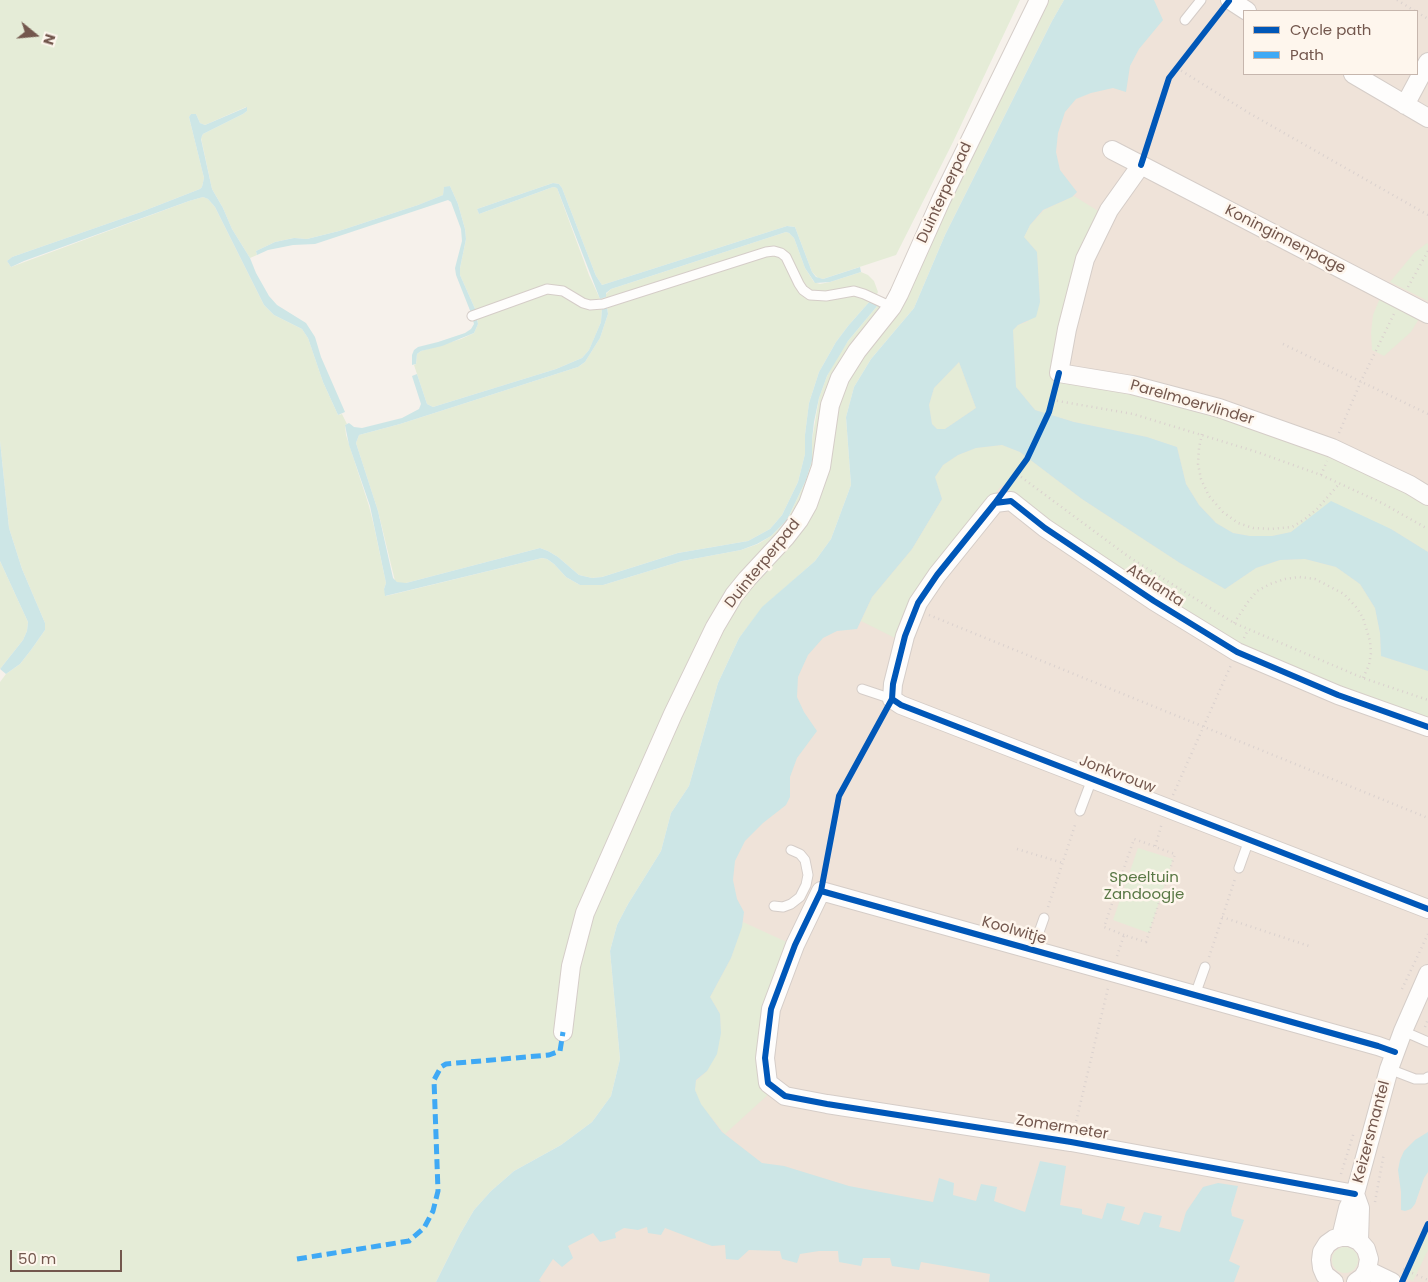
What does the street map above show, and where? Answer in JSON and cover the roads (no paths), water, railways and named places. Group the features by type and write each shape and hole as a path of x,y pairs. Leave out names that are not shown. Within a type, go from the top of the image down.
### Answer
{"street":[{"name":"Duinterperpad","path":"564,1032 570,966 585,913 669,723 715,627 734,595 800,520 808,504 821,467 830,405 840,378 857,351 892,307 949,184 1039,0"},
{"path":"1229,0 1245,10"},
{"path":"1405,105 1428,62"},
{"path":"1355,75 1428,118"},
{"name":"Koninginnenpage","path":"1112,150 1428,314"},
{"name":"Parelmoervlinder","path":"1141,165 1109,210 1085,258 1067,329 1059,373 1132,385 1219,408 1332,448 1410,485 1428,496"},
{"name":"Atalanta","path":"892,699 897,668 916,606 937,575 995,503 1011,501 1045,528 1237,652 1338,695 1428,727"},
{"name":"Jonkvrouw","path":"892,699 901,705 1428,909"},
{"name":"Koolwitje","path":"814,888 1369,1043 1395,1052"},
{"name":"Zomermeter","path":"814,888 771,1009 765,1058 768,1083 785,1096 1072,1142 1355,1194"},
{"name":"Keizersmantel","path":"1341,1237 1348,1208 1355,1194 1389,1069 1428,974"},
{"name":"Keizersmantel","path":"1355,1194 1360,1208 1359,1240"},
{"path":"1334,1282 1326,1275 1322,1268 1322,1252 1327,1244 1341,1237 1359,1240 1366,1249 1369,1259 1362,1276 1400,1274"}],"lane":[{"path":"1185,20 1201,0"},
{"path":"472,316 547,289 563,291 590,306 603,304 774,251 786,256 799,284 803,290 810,294 826,296 854,291 892,307"},
{"path":"862,689 892,699"},
{"path":"1080,811 1092,779"},
{"path":"1239,868 1249,840"},
{"path":"774,906 783,908 814,888 808,875 805,860 800,854 792,850"},
{"path":"1033,949 1044,918"},
{"path":"1195,995 1205,967"},
{"path":"1403,1031 1424,1040"},
{"name":"Keizersmantel","path":"1389,1069 1416,1079 1428,1077"}],"water":[{"path":"1064,0 1154,0 1163,20 1139,49 1130,66 1126,92 1113,88 1091,93 1076,99 1065,112 1058,133 1056,152 1060,170 1077,192 1072,197 1043,210 1030,225 1024,237 1037,252 1040,302 1036,317 1018,325 1013,330 1016,387 1035,410 1074,422 1147,437 1177,447 1186,484 1199,505 1216,523 1233,533 1250,536 1272,536 1291,532 1331,501 1391,529 1428,552 1428,671 1381,656 1380,633 1375,608 1360,584 1336,567 1305,559 1280,560 1256,568 1225,589 1180,563 1082,499 1020,452 1002,445 976,448 958,455 943,465 935,477 942,499 912,549 872,597 857,629 837,631 823,638 808,655 798,677 797,697 804,712 817,731 797,758 790,777 790,797 786,805 763,823 745,841 735,861 733,880 737,899 744,912 742,927 731,958 710,997 720,1014 721,1033 717,1054 707,1071 696,1080 695,1090 701,1104 722,1132 762,1163 784,1166 849,1186 933,1202 939,1178 954,1183 953,1195 976,1201 981,1184 997,1187 994,1201 1025,1212 1040,1161 1066,1166 1060,1205 1082,1209 1082,1214 1102,1219 1107,1203 1125,1207 1121,1220 1139,1225 1144,1212 1162,1216 1159,1227 1180,1232 1186,1212 1203,1187 1218,1183 1238,1186 1231,1210 1232,1216 1244,1220 1229,1261 1240,1266 1234,1282 989,1282 990,1274 921,1262 919,1270 892,1266 890,1258 863,1258 861,1266 839,1262 838,1251 800,1254 797,1263 782,1259 780,1251 749,1250 738,1260 726,1259 725,1245 712,1246 665,1228 661,1235 648,1233 647,1227 638,1230 624,1228 615,1233 616,1238 600,1242 593,1233 568,1246 573,1258 562,1267 553,1259 539,1280 541,1282 436,1282 474,1210 491,1191 514,1171 561,1145 592,1122 611,1096 620,1059 610,951 617,925 661,851 671,813 689,786 718,683 739,638 762,607 815,561 831,539 851,485 846,417 854,387 871,359 914,308 945,235","holes":["959,362 976,408 945,429 937,429 932,424 929,405 934,388"]},
{"path":"247,107 247,111 243,114 202,136 201,139 212,189 269,296 277,305 306,323 315,337 321,357 345,412 338,415 323,382 308,338 302,329 274,315 264,305 215,207 208,199 203,197 189,201 11,267 7,261 12,257 141,212 200,189 204,178 189,117 191,114 196,114 200,123 205,125"},
{"path":"553,183 559,184 562,188 596,276 602,285 787,226 795,227 812,272 816,277 823,279 860,267 861,272 830,282 815,283 805,268 794,238 786,232 611,289 606,293 606,297 600,299 557,188 553,187 479,214 477,209"},
{"path":"450,186 458,204 465,229 466,239 460,275 476,311 471,313 456,275 455,268 462,241 461,229 451,202 448,200 315,244 293,245 268,250 257,255 256,251 275,242 294,238 307,239 339,231 418,205 443,195 444,187"},
{"path":"870,301 878,305 848,341 827,376 819,398 812,440 812,461 806,480 787,520 771,536 741,550 682,561 603,585 580,585 566,577 547,559 542,558 385,596 384,589 386,583 370,506 349,445 345,425 349,423 354,427 362,428 402,418 419,409 421,404 412,376 417,374 427,404 433,407 556,369 582,358 589,350 601,322 602,308 607,307 608,314 600,338 585,362 578,367 400,424 359,435 356,443 378,511 393,578 397,582 406,583 540,548 558,557 579,575 592,578 602,577 678,553 748,541 770,529 782,515 798,482 805,454 809,403 819,372 836,342"},
{"path":"477,319 478,324 474,333 442,346 421,351 417,354 416,364 412,365 412,355 418,347 465,333 471,329 474,324 473,320"},
{"path":"0,441 9,528 22,569 45,623 45,630 31,650 20,664 6,674 0,669 23,640 28,622 0,561"},
{"path":"1428,1132 1428,1172 1415,1204 1411,1209 1401,1210 1398,1170 1400,1160 1404,1151 1415,1140"}],"park label":[{"name":"Speeltuin Zandoogje","path":"1144,886"}]}
